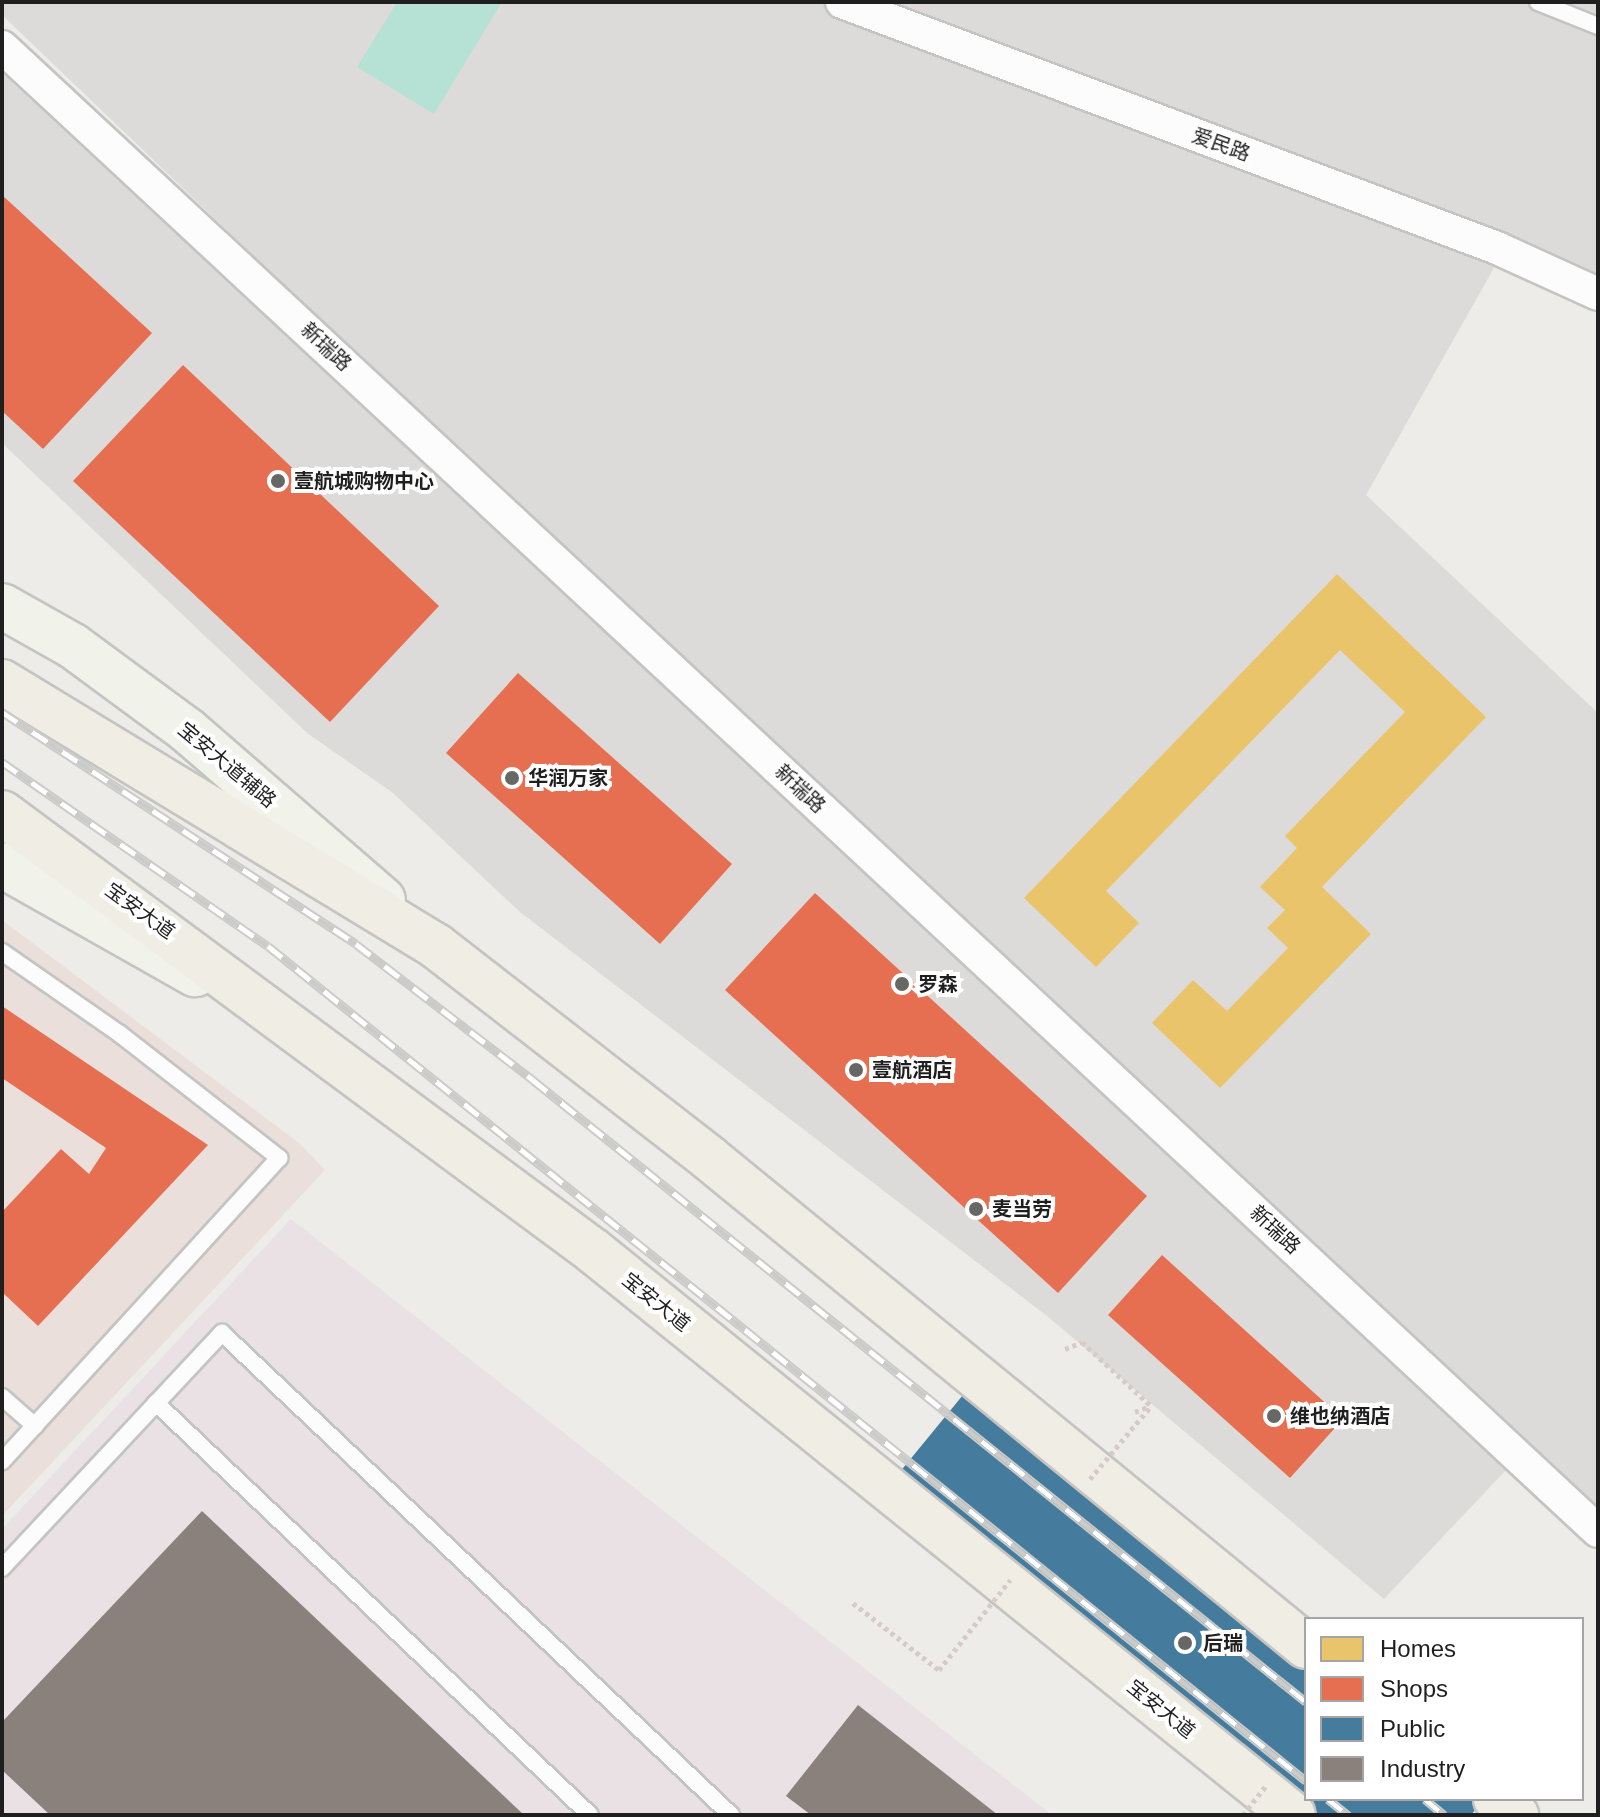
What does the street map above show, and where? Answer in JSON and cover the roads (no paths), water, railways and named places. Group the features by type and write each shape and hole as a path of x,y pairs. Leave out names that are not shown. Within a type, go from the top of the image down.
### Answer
{"main road":[{"name":"宝安大道辅路","path":"2,606 73,646 187,730 436,946"},
{"path":"2,682 436,946 709,1158 1304,1644"},
{"name":"宝安大道","path":"2,813 329,1050 592,1250 1280,1801"},
{"path":"2,865 329,1050"},
{"path":"1498,1801 1516,1815"}],"street":[{"name":"爱民路","path":"842,2 1497,248 1598,294"},
{"name":"新瑞路","path":"2,47 1598,1531"}],"lane":[{"path":"1538,2 1598,26"},
{"path":"2,952 120,1034 279,1158 2,1461"},
{"path":"2,1568 222,1333 731,1815"},
{"path":"2,1397 35,1426"},
{"path":"156,1403 590,1815"}],"railway":[{"path":"2,712 356,944 533,1080 1304,1700"},
{"path":"2,762 268,946 1304,1779"},
{"path":"1330,1801 1348,1815"},
{"path":"1427,1801 1444,1815"}],"place":[{"name":"壹航城购物中心","path":"278,481"},
{"name":"华润万家","path":"512,778"},
{"name":"罗森","path":"902,984"},
{"name":"壹航酒店","path":"856,1070"},
{"name":"麦当劳","path":"976,1209"},
{"name":"维也纳酒店","path":"1274,1416"},
{"name":"后瑞","path":"1185,1643"}]}
